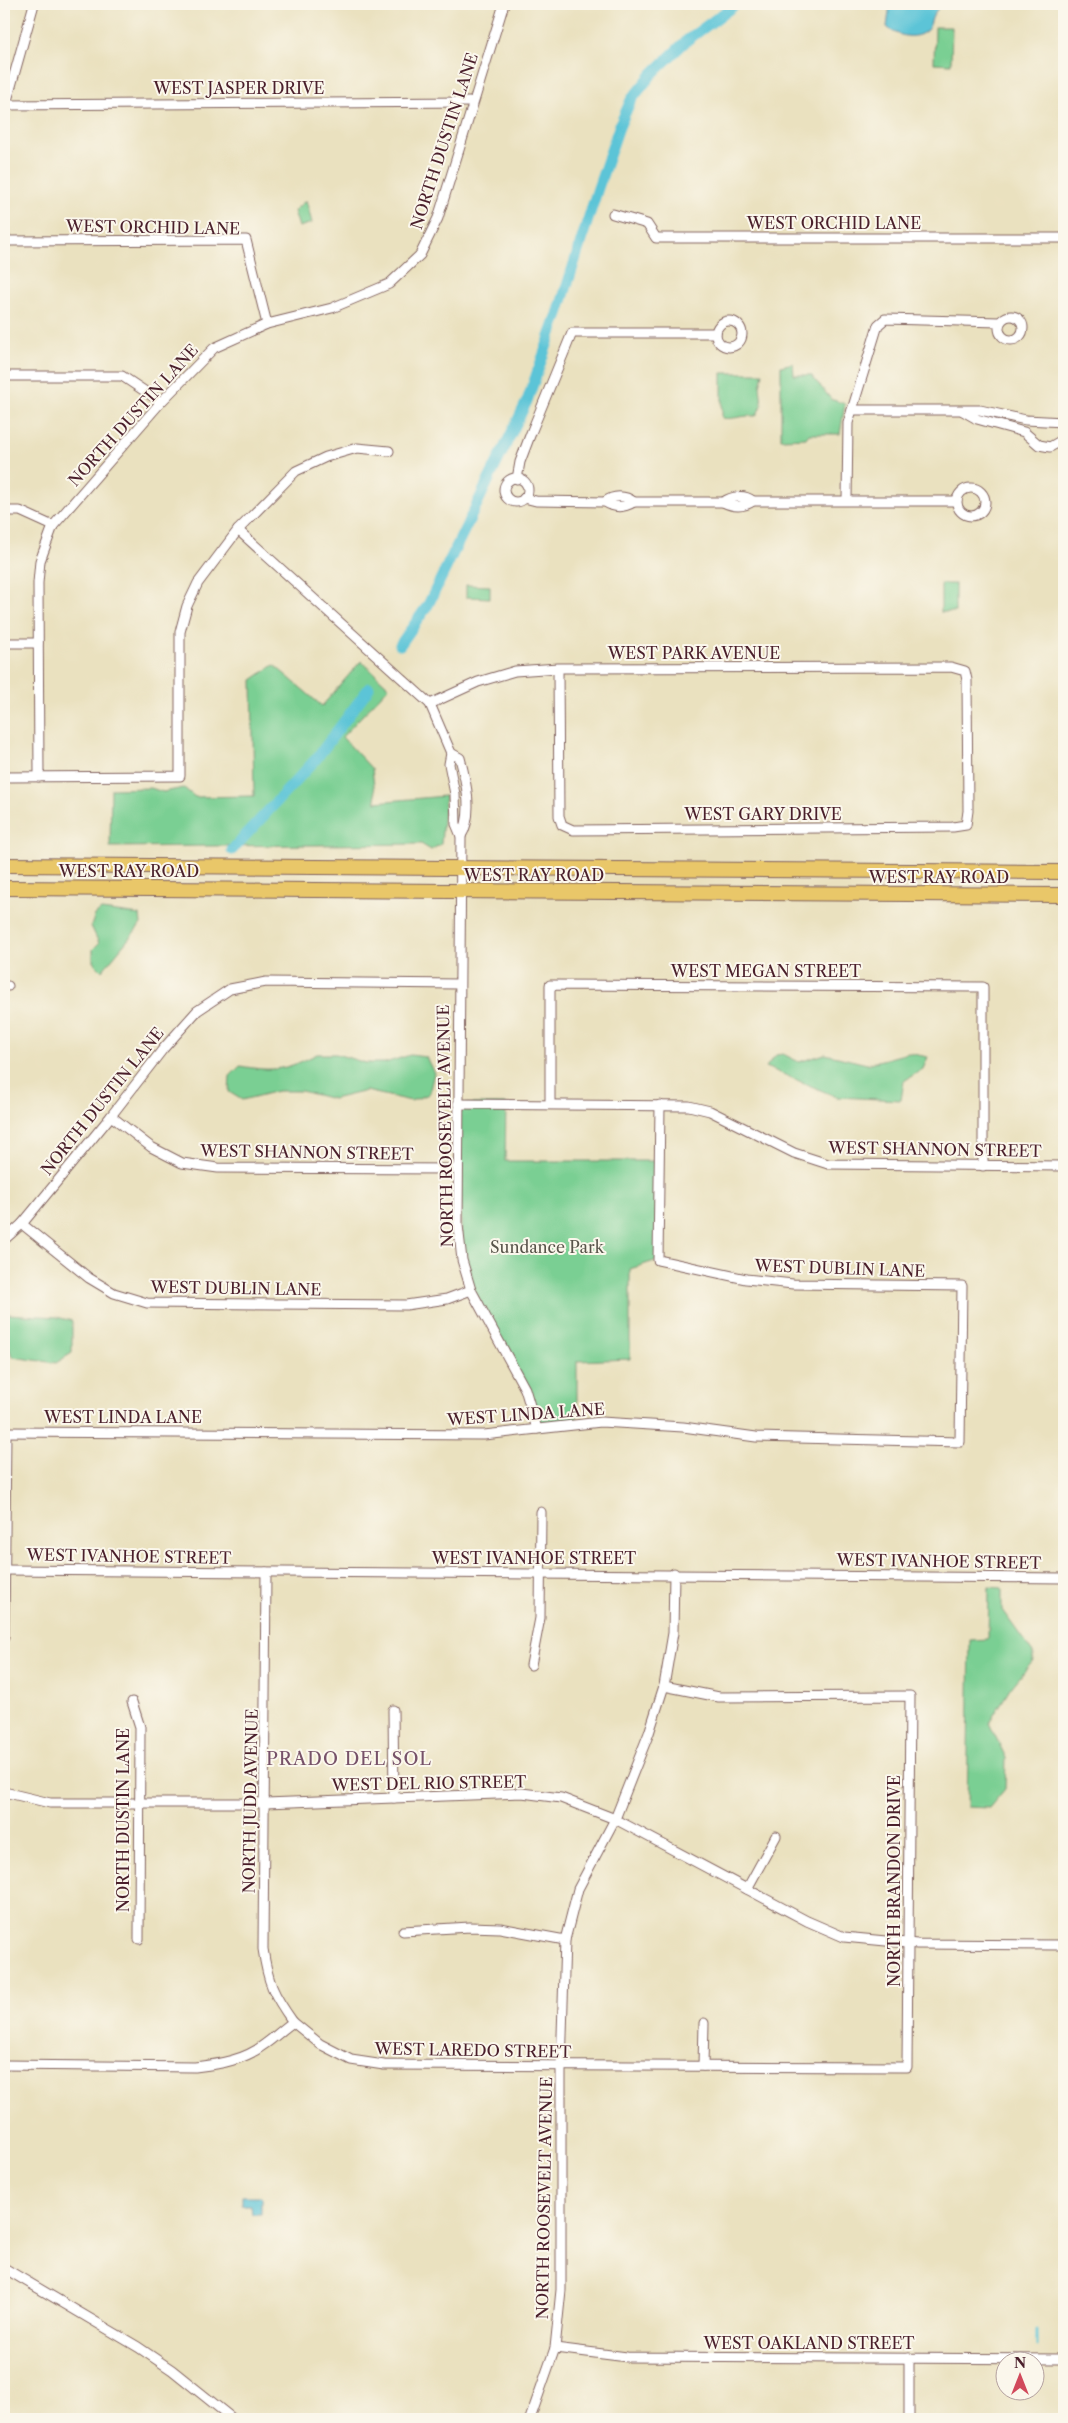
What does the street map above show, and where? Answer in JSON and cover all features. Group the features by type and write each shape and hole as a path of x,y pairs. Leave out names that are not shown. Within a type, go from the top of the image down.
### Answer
{"main road":[{"name":"WEST RAY ROAD","path":"4,865 1064,872"},
{"name":"WEST RAY ROAD","path":"4,888 1064,895"}],"street":[{"path":"5,108 34,4"},
{"name":"NORTH DUSTIN LANE","path":"39,777 38,643 40,561 54,526 160,402 214,348 267,324 332,308 389,284 420,255 438,218 472,102 504,4"},
{"name":"WEST JASPER DRIVE","path":"5,108 472,102"},
{"name":"WEST ORCHID LANE","path":"613,214 647,224 652,236 656,238 1064,238"},
{"name":"WEST ORCHID LANE","path":"4,241 246,240 267,324"},
{"path":"847,500 847,436 852,410 878,325 885,319 1000,322"},
{"path":"517,479 520,462 572,333 716,333"},
{"path":"4,376 122,376 160,402"},
{"path":"852,410 980,410 1026,420 1064,422"},
{"path":"963,411 977,419 1024,432 1039,445 1050,447 1064,439"},
{"path":"4,777 180,776 180,632 187,606 198,583 238,530 296,472 326,457 357,448 389,452"},
{"path":"524,498 528,488 524,482 517,479 507,483 505,494 514,502 524,498 536,501 605,502 611,497 628,497 634,502 723,502 731,506 747,506 753,501 956,501"},
{"path":"4,511 20,511 54,526"},
{"name":"NORTH ROOSEVELT AVENUE","path":"238,530 430,704 451,753 449,764 455,794 456,824 461,836 458,984 458,1224 462,1260 471,1290 525,1389 537,1429"},
{"path":"4,644 38,643"},
{"name":"WEST PARK AVENUE","path":"430,704 478,682 514,670 558,668 951,667 965,671 967,690 966,825"},
{"name":"WEST GARY DRIVE","path":"558,668 559,816 562,825 573,830 953,827 966,825"},
{"name":"NORTH DUSTIN LANE","path":"4,1240 22,1224 111,1116 163,1049 197,1011 230,989 266,982 458,984"},
{"name":"WEST MEGAN STREET","path":"550,1104 550,985 983,987 983,1166"},
{"name":"WEST SHANNON STREET","path":"458,1104 689,1106 710,1111 794,1153 828,1164 1064,1166"},
{"name":"WEST DUBLIN LANE","path":"660,1105 658,1260 746,1279 793,1284 962,1286 960,1442"},
{"name":"WEST SHANNON STREET","path":"111,1116 151,1147 182,1163 218,1168 458,1169"},
{"name":"WEST DUBLIN LANE","path":"22,1224 89,1278 114,1293 147,1303 406,1305 447,1299 471,1290"},
{"path":"4,1410 4,1637"},
{"name":"WEST LINDA LANE","path":"5,1432 484,1435 601,1422 682,1427 756,1437 960,1442"},
{"path":"531,1665 540,1618 541,1512"},
{"name":"WEST IVANHOE STREET","path":"4,1570 674,1573 1064,1578"},
{"name":"NORTH JUDD AVENUE","path":"266,1572 266,1803 263,1949 267,1978 274,1995 292,2022"},
{"name":"NORTH ROOSEVELT AVENUE","path":"530,2419 555,2348 561,2290 561,2067 565,1940 578,1888 615,1819 649,1733 664,1686 673,1632 674,1573"},
{"name":"NORTH BRANDON DRIVE","path":"664,1686 718,1697 910,1696 907,2066"},
{"name":"NORTH DUSTIN LANE","path":"132,1702 140,1727 138,1939"},
{"path":"393,1710 394,1798"},
{"name":"WEST DEL RIO STREET","path":"4,1792 50,1803 266,1803 522,1793 561,1798 615,1819 807,1921 844,1937 908,1944 1064,1945"},
{"path":"747,1889 776,1836"},
{"path":"403,1931 470,1927 500,1928 565,1940"},
{"path":"4,2065 195,2067 211,2065 237,2060 264,2046 292,2022"},
{"name":"WEST LAREDO STREET","path":"292,2022 320,2044 351,2060 384,2065 561,2067 907,2066"},
{"path":"703,2066 704,2023"},
{"path":"4,2268 138,2347 172,2370 233,2419"},
{"name":"WEST OAKLAND STREET","path":"555,2348 627,2357 1064,2359"},
{"path":"909,2358 909,2419"}],"green space":[{"path":"935,27 952,27 951,64 934,63"},
{"path":"306,200 312,223 299,227 294,211"},
{"path":"793,363 794,375 811,375 831,399 845,404 840,434 809,434 806,438 781,439 781,366"},
{"path":"722,373 763,373 760,386 762,405 756,416 722,418"},
{"path":"941,584 955,584 955,612 941,612"},
{"path":"466,585 490,586 490,598 466,597"},
{"path":"361,661 389,687 342,737 372,769 376,802 445,796 441,844 431,850 421,844 110,847 111,789 151,788 163,792 184,788 195,797 254,796 252,680 274,665 322,706"},
{"path":"101,910 140,915 141,924 102,971 93,962 93,949 99,943 91,926 95,915"},
{"path":"908,1053 928,1057 923,1069 904,1081 901,1100 837,1097 766,1067 776,1055 783,1054 799,1062 825,1054 867,1064"},
{"path":"317,1054 336,1054 366,1063 385,1063 410,1055 426,1057 434,1073 429,1094 411,1101 366,1091 333,1099 301,1091 278,1091 242,1100 229,1092 230,1076 240,1066 262,1069 280,1068"},
{"name":"Sundance Park","path":"458,1104 506,1104 505,1161 660,1161 658,1260 630,1269 630,1359 577,1361 577,1425 537,1429 525,1389 471,1290 462,1260"},
{"path":"7,1314 57,1317 72,1321 72,1353 56,1363 12,1357 4,1330"},
{"path":"989,1587 1002,1588 1002,1610 1033,1653 1033,1661 1010,1689 989,1723 1006,1758 1005,1789 989,1808 967,1807 970,1640 988,1639"}],"water":[{"path":"890,4 943,4 933,15 927,30 917,35 906,36 896,33 887,27"},
{"path":"242,2196 261,2196 261,2214 252,2214 251,2205 242,2205"}],"waterway":[{"path":"400,645 428,605 527,401 558,314 619,127 631,100 652,74 686,41 736,4"},
{"path":"232,850 316,759 369,688"},
{"path":"1037,2330 1037,2346"}],"district":[{"name":"PRADO DEL SOL","path":"349,1759"}]}
